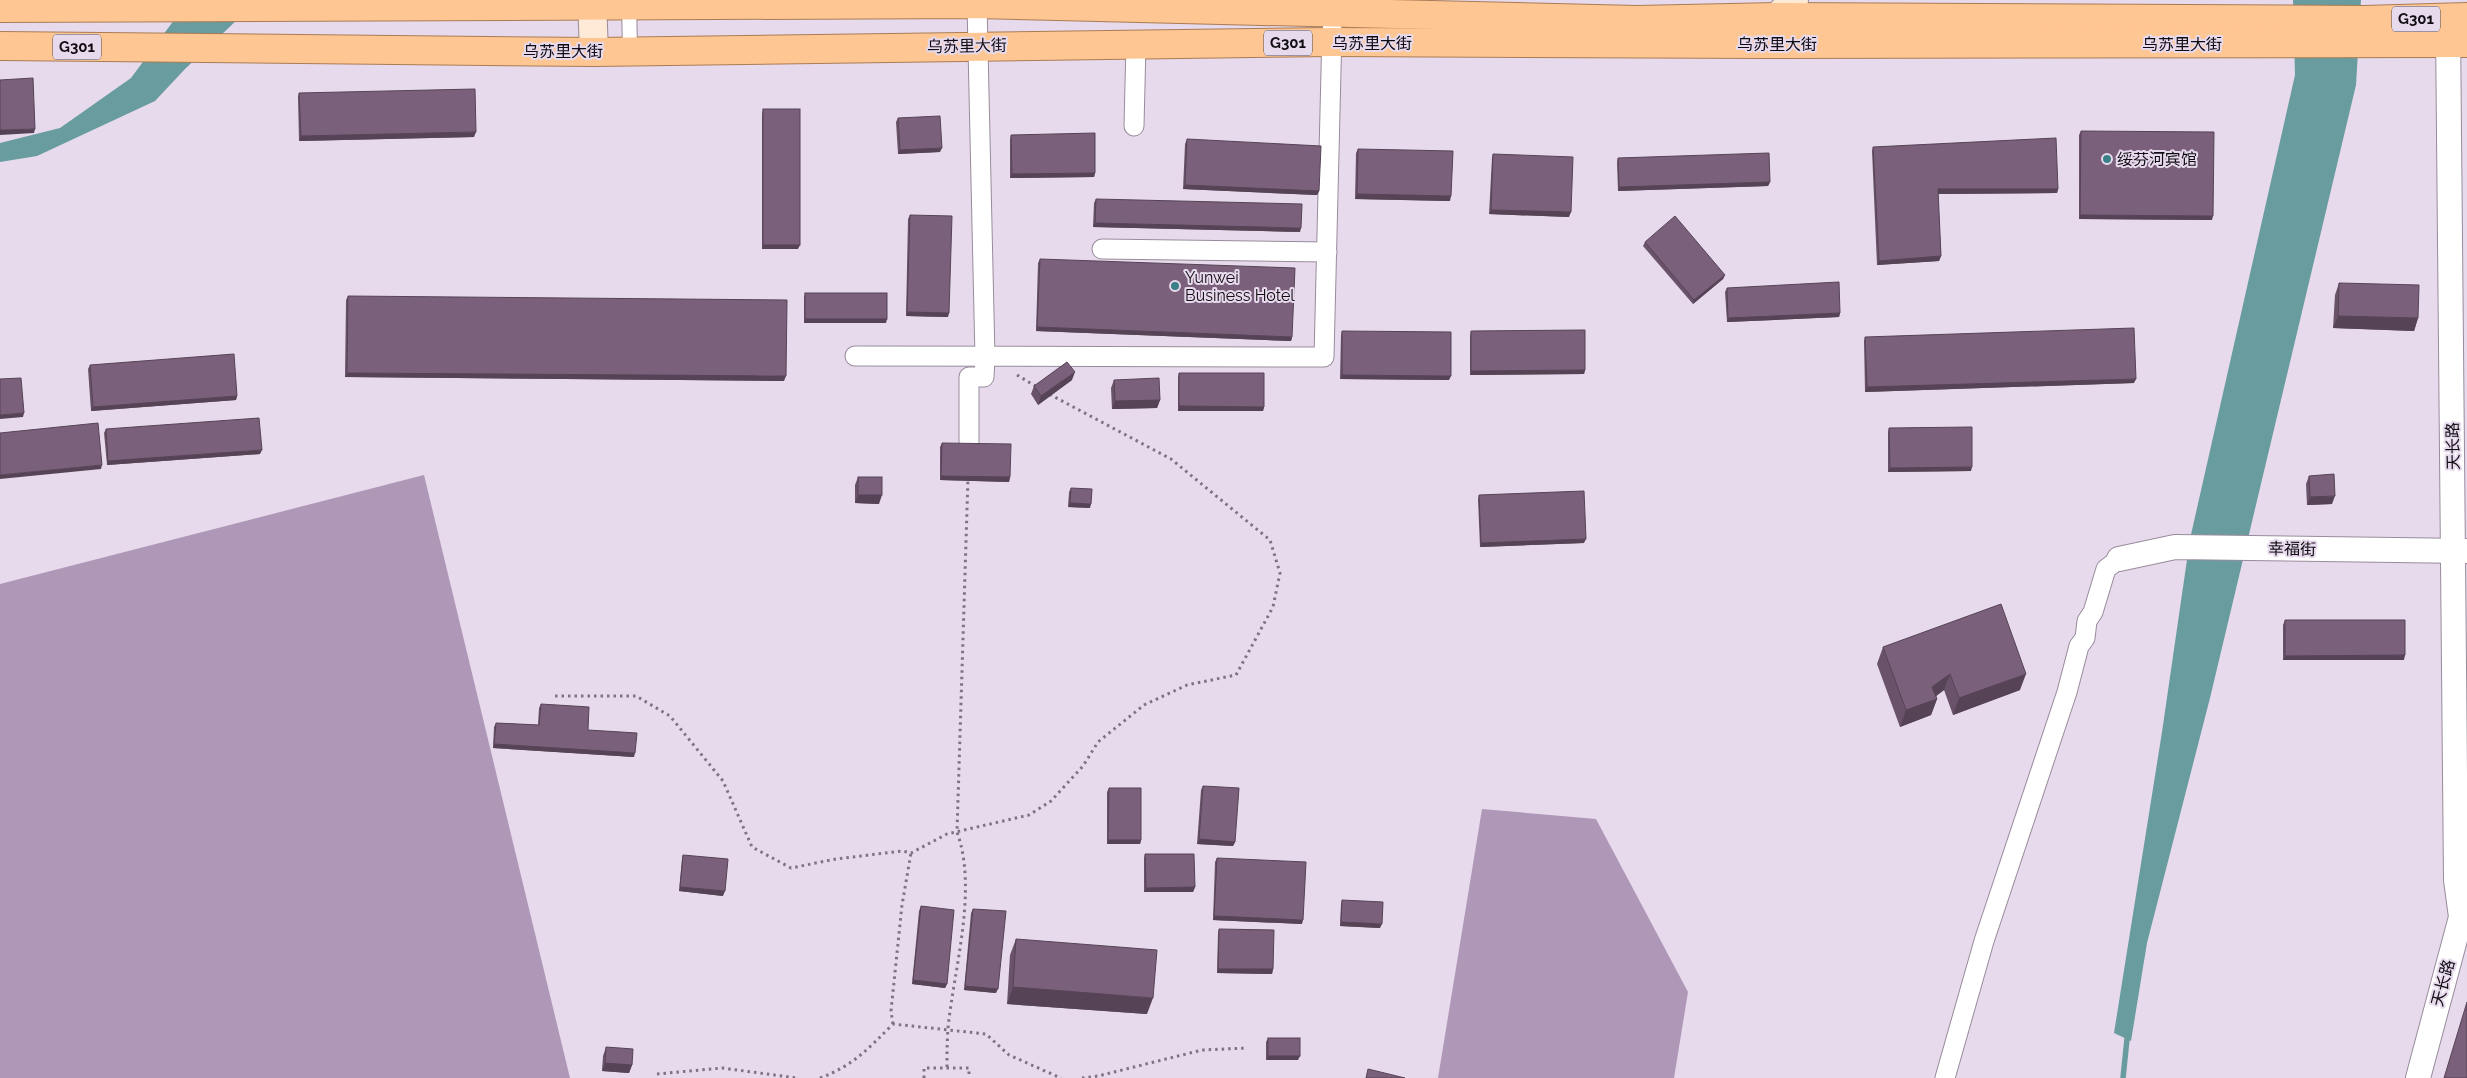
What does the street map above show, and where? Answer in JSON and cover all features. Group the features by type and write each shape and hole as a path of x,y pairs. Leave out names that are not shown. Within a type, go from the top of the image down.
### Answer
{"highway":[{"name":"乌苏里大街","path":"0,8 302,7 592,3 977,4 1637,20 1785,9 1927,9 2298,32"},
{"name":"乌苏里大街","path":"0,46 594,52 1332,42 1764,44 2457,30"}],"main road":[{"path":"592,3 594,52"},
{"path":"1764,44 1785,9"}],"street":[{"path":"630,3 630,51"},
{"path":"969,454 969,377 984,377 985,358 977,4"},
{"path":"855,356 985,358 1324,357 1332,14"},
{"name":"天长路","path":"2418,1078 2461,917 2456,880 2461,551 2457,30"},
{"path":"1134,126 1136,44"},
{"path":"1102,249 1327,252"},
{"name":"幸福街","path":"2118,559 2175,547 2461,551"},
{"path":"1945,1078 1984,941 2067,692 2079,646 2085,638 2087,620 2093,612 2106,569 2118,559"}],"path":[{"path":"555,696 636,696 670,716 722,781 752,847 791,868 836,859 902,851 911,853 946,834 1029,815 1050,801 1083,766 1098,742 1144,705 1187,685 1236,675 1273,607 1280,573 1270,540 1171,459 985,358"},
{"path":"947,1067 948,1030 965,907 962,846 956,832 969,454"},
{"path":"894,1024 891,1011 902,905 911,853"},
{"path":"894,1024 986,1034 1009,1056 1061,1078"},
{"path":"820,1078 841,1070 862,1056 894,1024"},
{"path":"1082,1078 1202,1050 1247,1048"},
{"path":"924,1078 924,1068 947,1067 969,1068 968,1078"},
{"path":"657,1074 722,1068 797,1078"}],"shaded area":[{"path":"189,0 258,0 185,69 155,101 37,156 0,162 0,143 60,128 131,78"},
{"path":"2293,0 2361,0 2356,85 2210,698 2147,943 2131,1041 2114,1033 2162,732 2190,539 2295,75"},
{"path":"424,475 570,1078 0,1078 0,584"},
{"path":"1482,809 1596,819 1688,992 1674,1078 1438,1078"}],"building":[{"path":"33,78 35,129 0,130 0,80"},
{"path":"475,89 476,132 301,136 299,93"},
{"path":"763,109 800,109 800,245 763,245"},
{"path":"940,116 942,148 900,150 898,118"},
{"path":"2081,131 2214,132 2213,216 2080,215"},
{"path":"1095,133 1095,173 1012,174 1011,135"},
{"path":"2056,138 2058,189 1938,189 1941,256 1879,261 1873,147"},
{"path":"1187,139 1321,146 1319,191 1185,185"},
{"path":"1358,149 1453,151 1451,196 1357,194"},
{"path":"1769,153 1770,182 1619,187 1618,158"},
{"path":"1493,154 1573,157 1571,212 1491,210"},
{"path":"1096,199 1302,204 1301,228 1095,223"},
{"path":"910,215 952,216 949,313 907,312"},
{"path":"1675,216 1725,275 1694,300 1645,242"},
{"path":"1040,259 1295,268 1292,337 1037,327"},
{"path":"1839,282 1840,313 1728,318 1727,288"},
{"path":"2339,283 2419,285 2418,318 2338,316"},
{"path":"805,293 887,293 887,319 805,319"},
{"path":"348,296 787,300 786,376 347,373"},
{"path":"2134,328 2136,379 1867,387 1865,337"},
{"path":"1585,330 1585,370 1471,371 1471,331"},
{"path":"1342,331 1451,332 1451,376 1342,375"},
{"path":"234,354 237,396 93,407 90,365"},
{"path":"1067,362 1075,372 1041,396 1034,386"},
{"path":"1179,373 1264,373 1264,407 1179,406"},
{"path":"21,378 24,413 0,415 0,379"},
{"path":"1159,378 1160,400 1115,401 1114,380"},
{"path":"259,418 262,450 108,461 106,429"},
{"path":"98,423 102,465 0,475 0,433"},
{"path":"1972,427 1972,467 1890,468 1889,428"},
{"path":"942,443 1011,444 1010,477 941,476"},
{"path":"2334,474 2335,496 2310,497 2309,476"},
{"path":"858,477 882,477 882,495 858,495"},
{"path":"1071,488 1092,489 1091,504 1070,503"},
{"path":"1584,491 1586,539 1481,543 1479,495"},
{"path":"2001,604 2026,674 1959,698 1950,674 1932,687 1937,699 1906,710 1883,647"},
{"path":"2285,620 2405,620 2405,655 2285,656"},
{"path":"541,704 589,707 588,730 637,733 635,753 494,744 496,723 539,725"},
{"path":"1203,786 1239,788 1235,842 1199,839"},
{"path":"1109,788 1141,788 1141,840 1108,840"},
{"path":"1145,854 1194,854 1195,887 1146,888"},
{"path":"683,855 728,859 725,891 680,887"},
{"path":"1217,858 1306,862 1303,920 1214,916"},
{"path":"1342,900 1383,902 1382,924 1341,922"},
{"path":"921,906 954,910 947,984 913,980"},
{"path":"973,909 1006,911 998,989 965,986"},
{"path":"1219,929 1274,930 1273,969 1218,969"},
{"path":"1016,939 1157,950 1153,998 1013,987"},
{"path":"2467,1002 2467,1078 2444,1078"},
{"path":"1268,1038 1300,1038 1300,1056 1268,1056"},
{"path":"606,1047 633,1049 632,1065 605,1063"},
{"path":"1368,1069 1405,1078 1366,1078"}],"waterway":[{"path":"2123,1078 2127,1039"}],"place":[{"name":"绥芬河宾馆","path":"2107,159"},
{"name":"Yunwei Business Hotel","path":"1175,286"}]}
